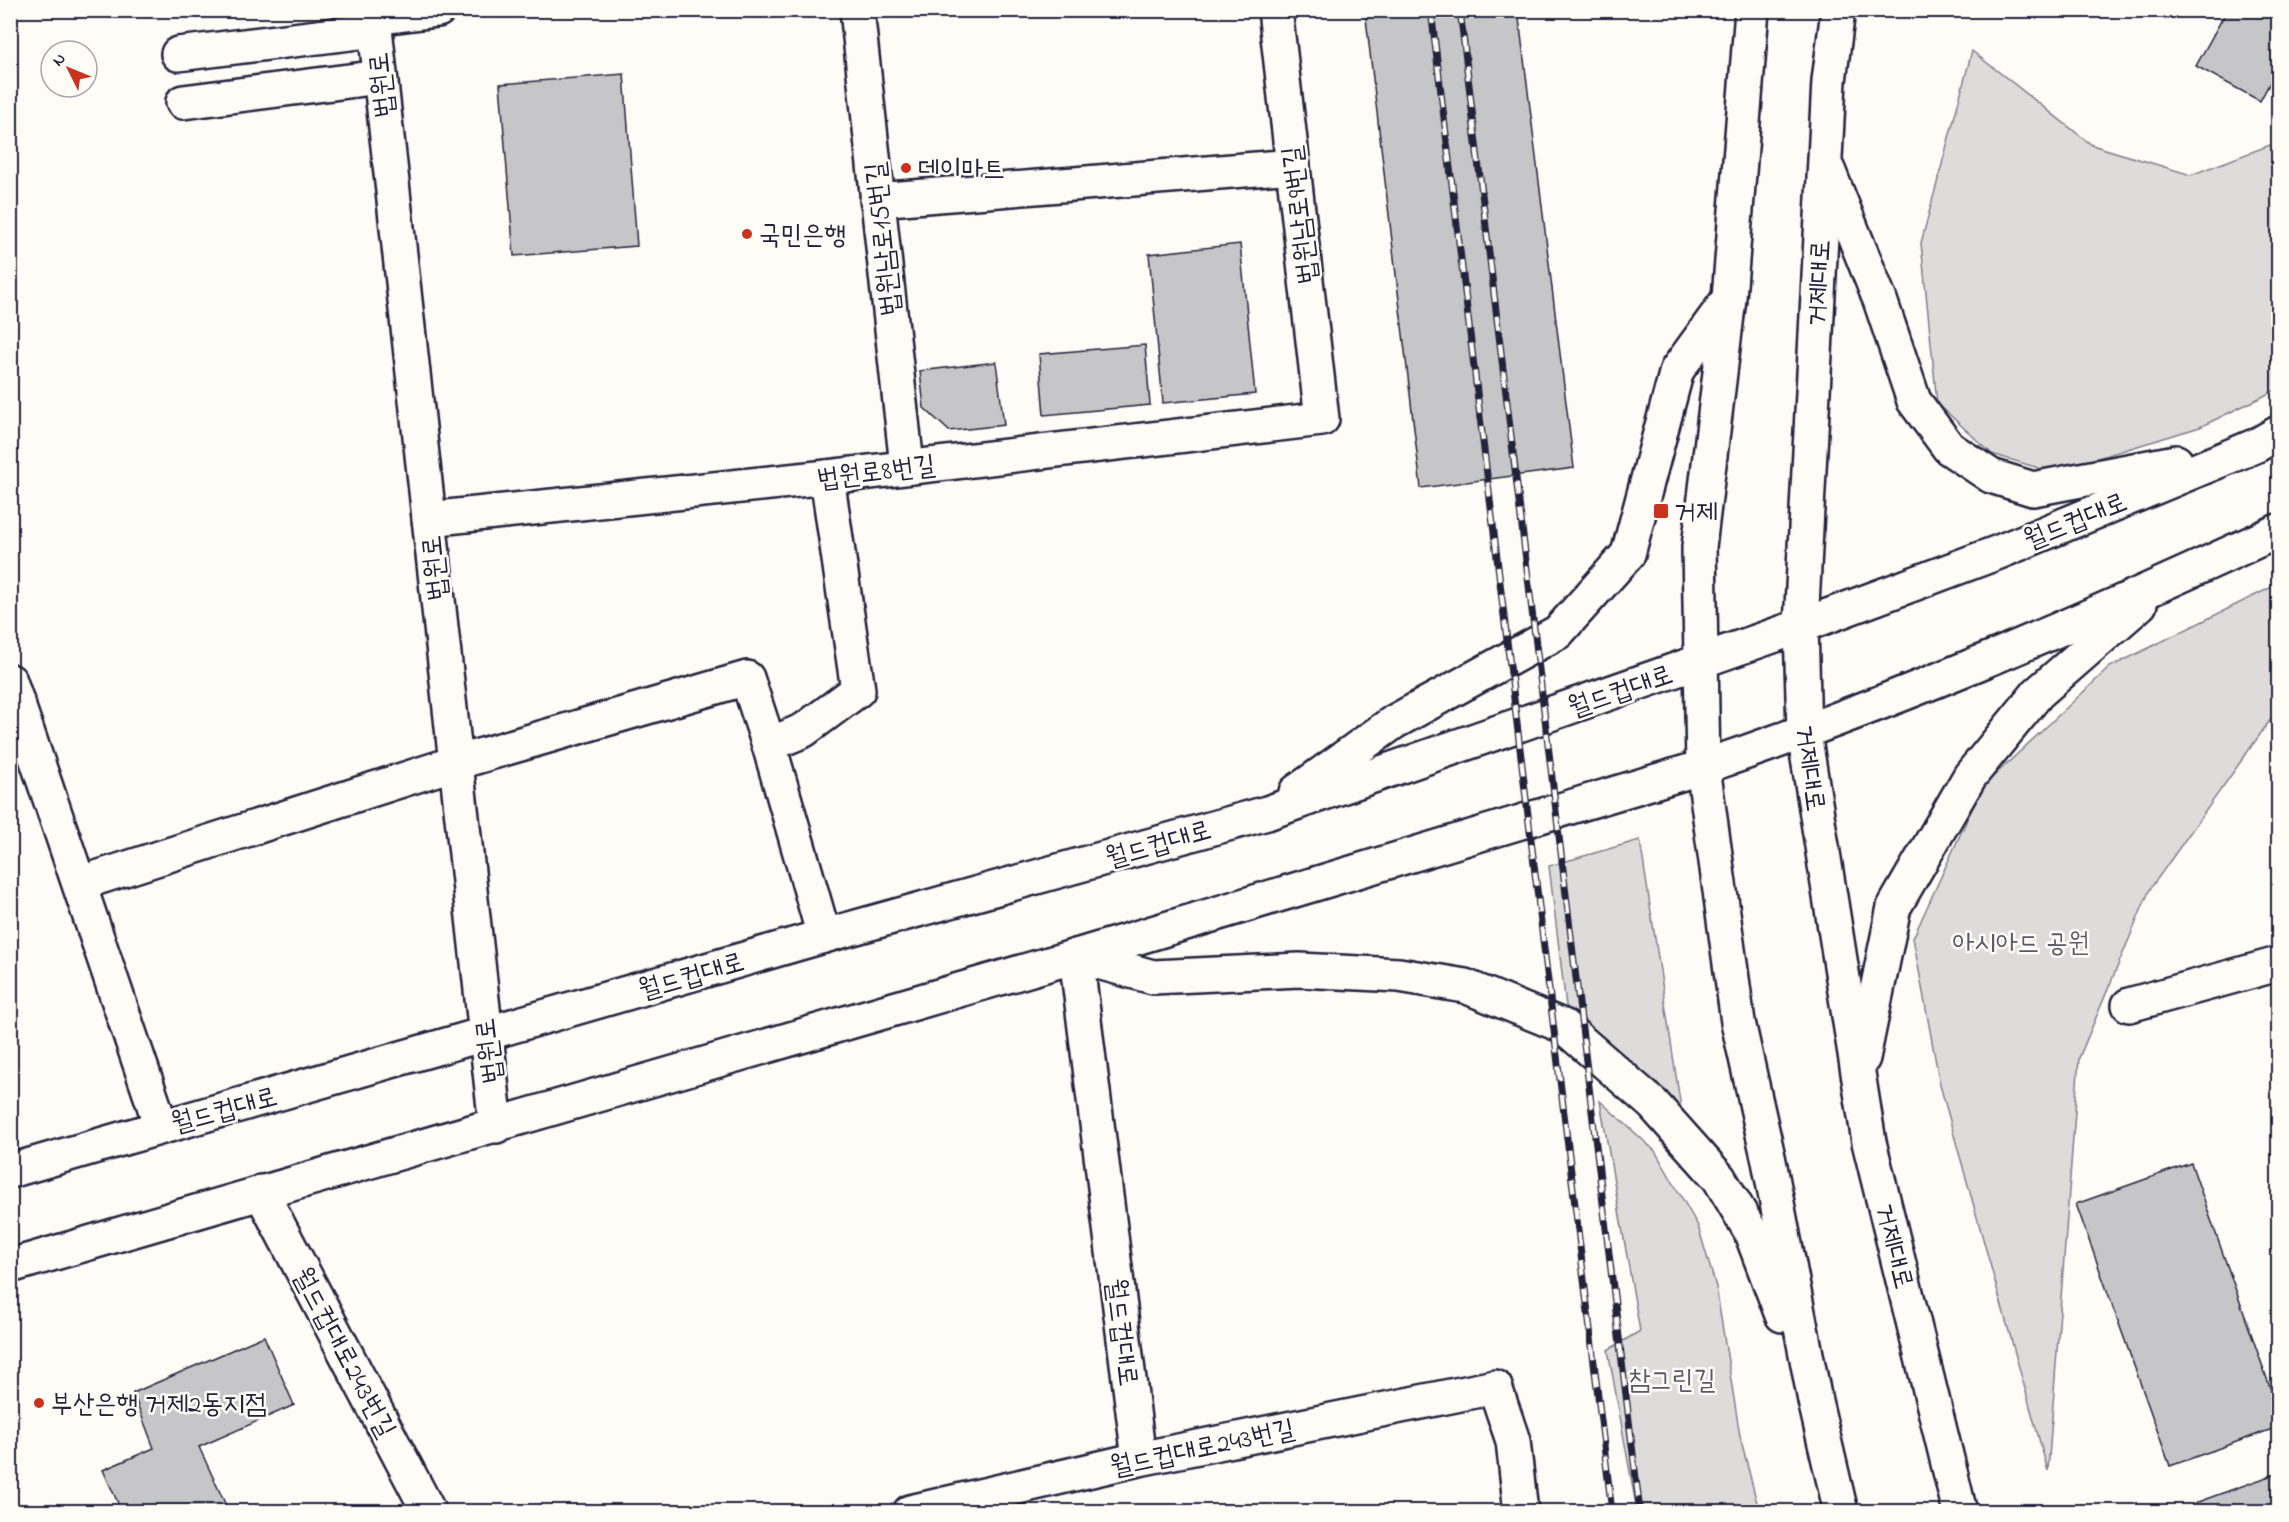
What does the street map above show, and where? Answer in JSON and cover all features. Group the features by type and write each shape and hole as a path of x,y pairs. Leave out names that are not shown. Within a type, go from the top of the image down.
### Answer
{"main road":[{"path":"177,54 438,10"},
{"name":"법원남로15번길","path":"857,10 907,466"},
{"name":"법원남로9번길","path":"1275,10 1322,419"},
{"path":"1752,10 1729,298 1699,547 1703,661 1703,767 1738,1022 1769,1161 1815,1401 1841,1512"},
{"name":"거제대로","path":"1838,10 1829,81 1824,160 1801,626 1804,733 1869,1142 1960,1512"},
{"name":"법원로","path":"374,19 496,1125"},
{"path":"183,102 380,77"},
{"path":"1824,160 1880,300 1914,401 1949,448 1991,476 2033,489 2268,439"},
{"path":"877,200 1293,166"},
{"path":"1267,813 1394,722 1558,632 1628,554 1677,370 1729,298"},
{"name":"법원로8번길","path":"429,519 827,477 1322,419"},
{"name":"월드컵대로","path":"10,1171 824,936 1267,813 1801,626 1999,552 2268,439"},
{"path":"769,745 804,729 858,690 827,477"},
{"path":"10,1266 1076,956 1703,767 1804,733 1946,678 2162,585 2278,531"},
{"path":"1859,1080 1894,907 1970,776 2038,693 2162,585"},
{"path":"81,883 455,763 747,678 769,745 824,936"},
{"path":"10,681 81,883 161,1126"},
{"path":"1076,956 1153,977 1299,970 1399,975 1465,986 1563,1026 1653,1104 1719,1178 1750,1230 1815,1401"},
{"name":"월드컵대로","path":"1076,956 1139,1459"},
{"path":"2129,1005 2278,964"},
{"name":"월드컵대로243번길","path":"261,1192 429,1512"},
{"name":"월드컵대로243번길","path":"910,1512 1139,1459 1495,1387 1513,1441 1521,1512"}],"green space":[{"path":"1972,51 2092,145 2191,175 2278,142 2278,389 2200,427 2052,472 1992,454 1937,403 1921,243"},
{"name":"아시아드 공원","path":"2278,584 2278,713 2271,719 2150,889 2079,1058 2048,1471 1940,1085 1913,938 1982,787 2110,667"},
{"path":"1640,840 1681,1108 1566,1006 1549,866"},
{"name":"참그린길","path":"1600,1101 1655,1151 1698,1226 1716,1287 1740,1436 1759,1511 1637,1511 1608,1350 1640,1331"}],"building":[{"path":"1365,10 1518,10 1574,468 1421,488"},
{"path":"2227,10 2278,10 2278,67 2260,101 2196,66"},
{"path":"624,74 637,246 514,256 500,84"},
{"path":"1240,244 1255,394 1163,403 1149,254"},
{"path":"1145,345 1150,405 1044,415 1039,354"},
{"path":"996,362 1004,425 949,431 924,408 920,371"},
{"path":"2191,1163 2278,1410 2278,1427 2170,1466 2076,1204"},
{"path":"264,1336 294,1405 199,1447 229,1512 122,1512 103,1470 154,1448 133,1393"},
{"path":"2278,1473 2278,1512 2197,1512 2195,1503"}],"railway":[{"path":"1431,10 1612,1512"},
{"path":"1460,10 1640,1512"}],"place":[{"name":"데이마트","path":"906,168"},
{"name":"국민은행","path":"747,234"},
{"name":"거제","path":"1661,511"},
{"name":"부산은행 거제2동지점","path":"39,1403"}]}
